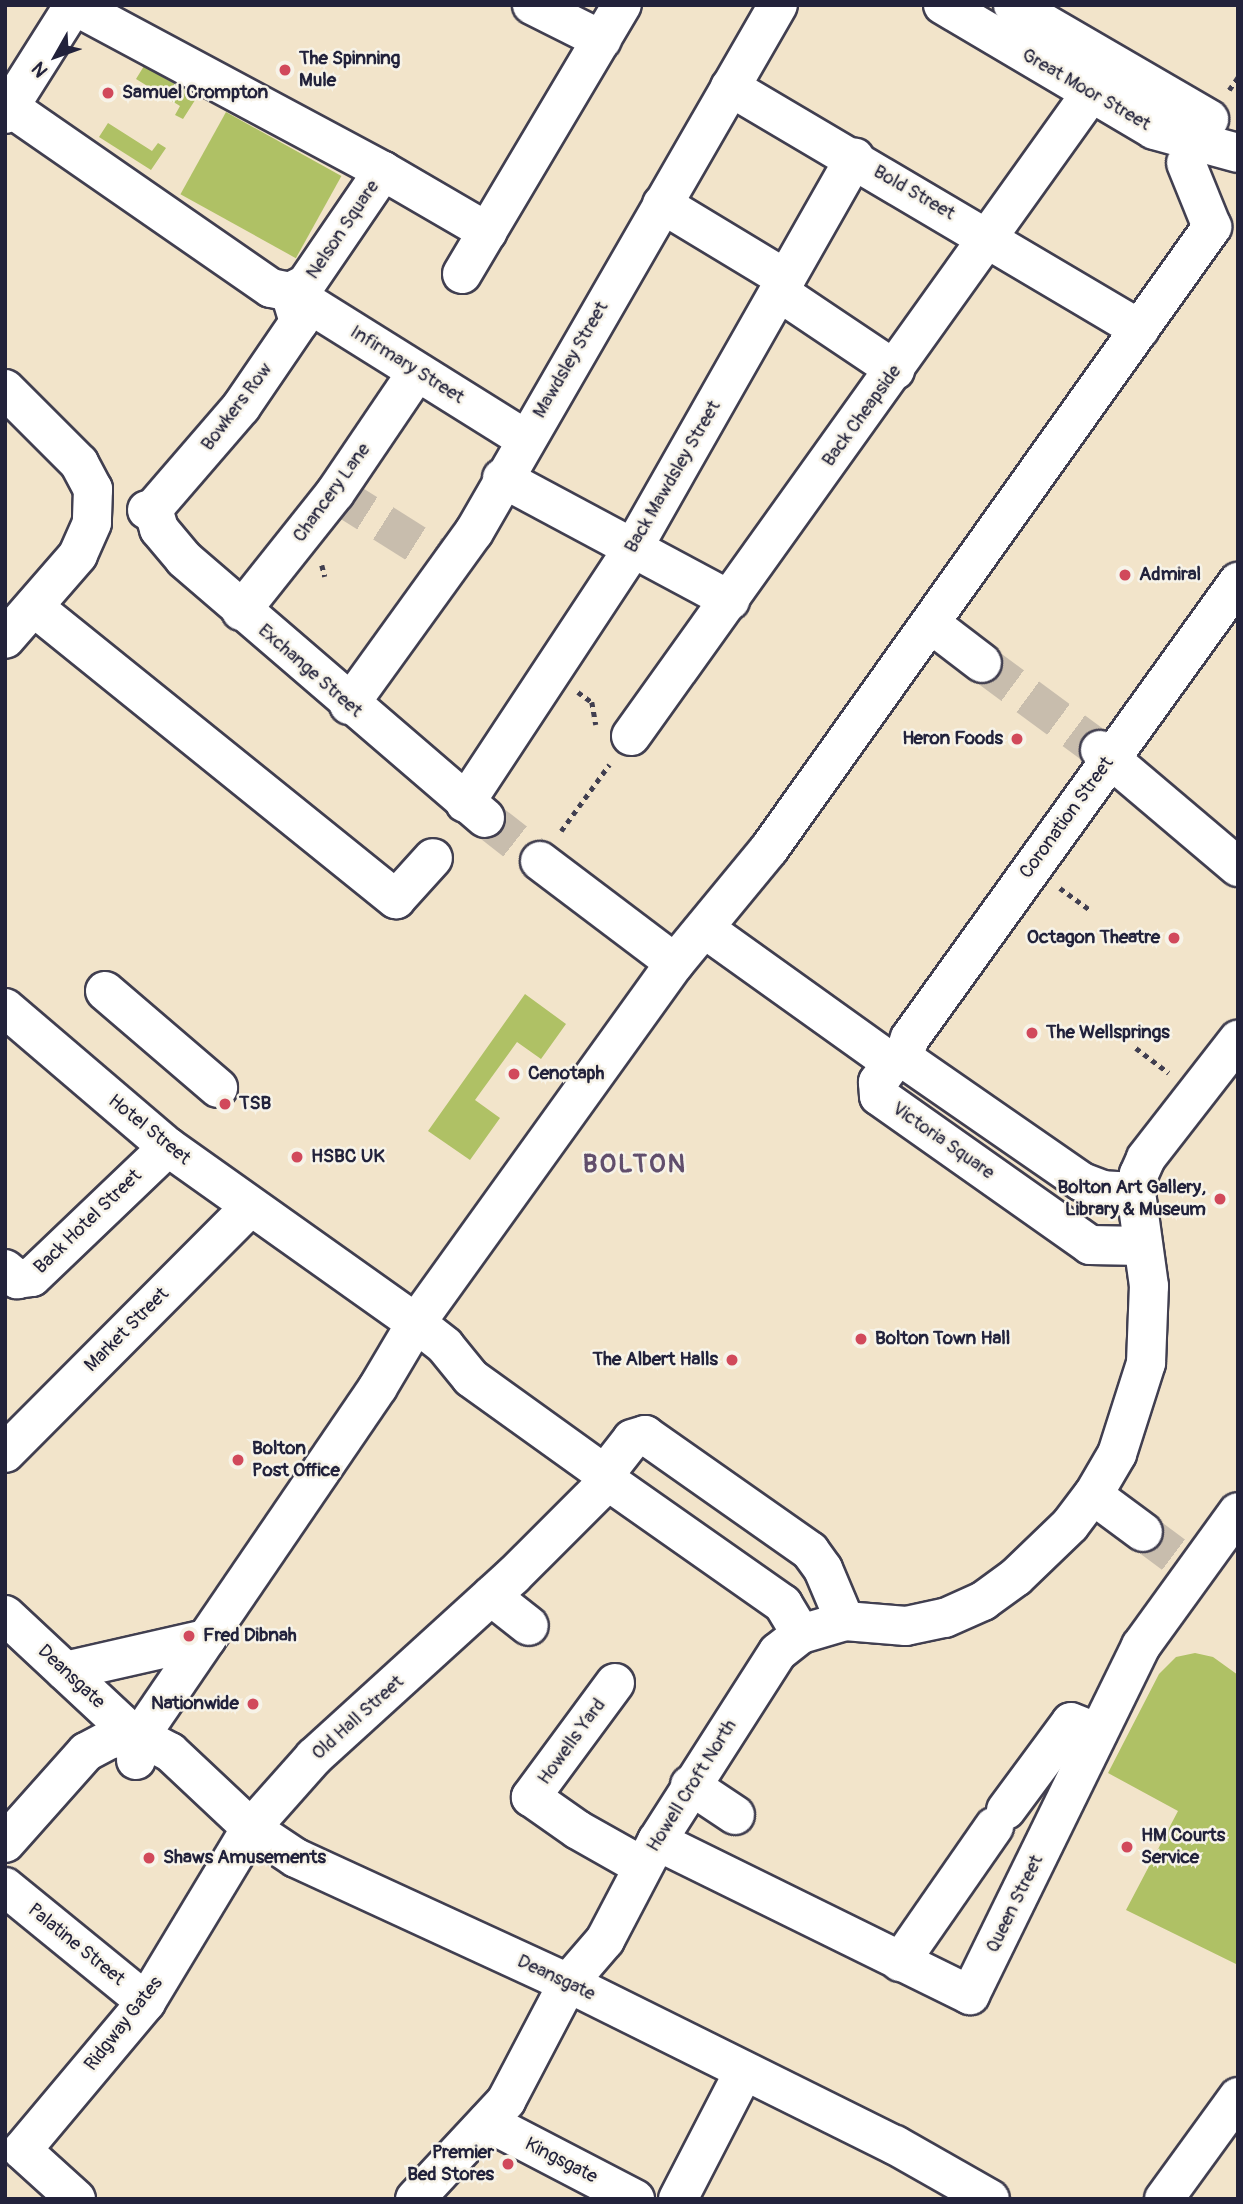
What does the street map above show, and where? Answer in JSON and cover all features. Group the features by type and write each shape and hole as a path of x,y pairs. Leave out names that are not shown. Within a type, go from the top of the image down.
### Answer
{"street":[{"path":"7,108 74,5"},
{"name":"Nelson Square","path":"7,108 271,288 290,292 306,284 383,172 74,5"},
{"path":"532,5 602,40"},
{"path":"462,274 622,5"},
{"name":"Mawdsley Street","path":"349,705 474,532 502,478 778,5"},
{"name":"Great Moor Street","path":"943,5 1154,130 1238,153"},
{"path":"1013,5 1209,119"},
{"name":"Bold Street","path":"730,88 990,237 1140,329"},
{"name":"Back Cheapside","path":"624,744 895,370 1091,93"},
{"name":"Back Mawdsley Street","path":"476,802 633,548 855,158"},
{"path":"5,1843 86,1752 112,1738 133,1745 378,1387 415,1323 675,963 769,849 1140,329 1225,227 1186,163"},
{"path":"383,172 488,232"},
{"path":"662,204 783,285 895,370"},
{"name":"Infirmary Street","path":"290,292 525,439"},
{"name":"Bowkers Row","path":"150,509 242,407 299,322 290,292"},
{"name":"Chancery Lane","path":"241,611 335,493 417,372"},
{"path":"5,389 79,463 93,489 92,523 78,555 35,608 5,639"},
{"path":"502,478 730,600"},
{"name":"Exchange Street","path":"150,509 159,529 184,559 241,611 349,705 476,802"},
{"name":"Coronation Street","path":"897,1061 910,1038 1106,754 1165,708 1238,582"},
{"path":"35,608 396,899 433,858"},
{"path":"931,624 982,663"},
{"path":"1106,754 1133,783 1238,867"},
{"path":"540,861 675,963"},
{"path":"705,929 897,1061 1082,1182 1103,1190 1136,1192"},
{"path":"105,991 218,1088"},
{"name":"Hotel Street","path":"5,1008 168,1147 248,1208 302,1239 446,1346 471,1378 612,1459"},
{"path":"802,1633 783,1604 612,1459 632,1439 645,1436 810,1551 823,1569 845,1621 906,1626 945,1618 983,1601 1016,1577 1070,1525 1093,1495 1117,1454 1146,1363 1149,1286 1136,1192 1146,1158 1232,1041"},
{"name":"Victoria Square","path":"897,1061 878,1082 879,1096 1090,1245 1143,1246"},
{"name":"Back Hotel Street","path":"5,1269 17,1279 32,1277 168,1147"},
{"name":"Market Street","path":"5,1452 248,1208"},
{"name":"Old Hall Street","path":"251,1828 314,1757 480,1605 612,1459"},
{"path":"1093,1495 1143,1532"},
{"name":"Queen Street","path":"650,1853 971,1995 1141,1646 1185,1563 1238,1512"},
{"path":"480,1605 529,1626"},
{"name":"Deansgate","path":"5,1615 65,1671 133,1745 170,1752 251,1828 296,1858 459,1944 568,1983 895,2145 985,2198"},
{"name":"Howell Croft North","path":"415,2199 454,2151 488,2122 506,2101 568,1983 605,1940 650,1853 690,1785 778,1652 802,1633 845,1621"},
{"path":"65,1671 206,1639"},
{"name":"Howells Yard","path":"615,1683 531,1797 578,1830 650,1853"},
{"path":"900,1962 1071,1722 1098,1733"},
{"path":"690,1785 735,1815"},
{"name":"Ridgway Gates","path":"76,2199 13,2142 146,2002 251,1828"},
{"name":"Palatine Street","path":"5,1887 146,2002"},
{"path":"678,2199 744,2071"},
{"path":"1164,2199 1186,2182 1238,2097"},
{"name":"Kingsgate","path":"488,2122 635,2199"}],"path":[{"path":"540,861 624,744 596,725 592,702 553,674"}],"green space":[{"path":"144,66 197,97 183,119 175,115 180,106 136,79"},
{"path":"226,112 341,176 296,258 180,194"},
{"path":"108,123 152,151 158,143 166,148 151,170 99,137"},
{"path":"525,994 566,1024 541,1059 517,1042 475,1100 500,1118 470,1160 428,1131"},
{"path":"1195,1653 1213,1657 1238,1675 1238,1965 1126,1910 1178,1811 1108,1773 1159,1674 1176,1657"}],"tunnel":[{"path":"335,493 451,566"},
{"path":"982,663 1100,750"},
{"path":"485,818 540,861"},
{"path":"1143,1532 1178,1558"}],"place":[{"name":"The Spinning Mule","path":"285,70"},
{"name":"Samuel Crompton","path":"108,93"},
{"name":"Admiral","path":"1125,575"},
{"name":"Heron Foods","path":"1017,739"},
{"name":"Octagon Theatre","path":"1174,938"},
{"name":"The Wellsprings","path":"1032,1033"},
{"name":"Cenotaph","path":"514,1074"},
{"name":"TSB","path":"225,1104"},
{"name":"HSBC UK","path":"297,1157"},
{"name":"Bolton Art Gallery, Library & Museum","path":"1220,1199"},
{"name":"Bolton Town Hall","path":"861,1339"},
{"name":"The Albert Halls","path":"732,1360"},
{"name":"Bolton Post Office","path":"238,1460"},
{"name":"Fred Dibnah","path":"189,1636"},
{"name":"Nationwide","path":"253,1704"},
{"name":"HM Courts Service","path":"1127,1847"},
{"name":"Shaws Amusements","path":"149,1858"},
{"name":"Premier Bed Stores","path":"508,2164"}],"district":[{"name":"BOLTON","path":"635,1165"}]}
